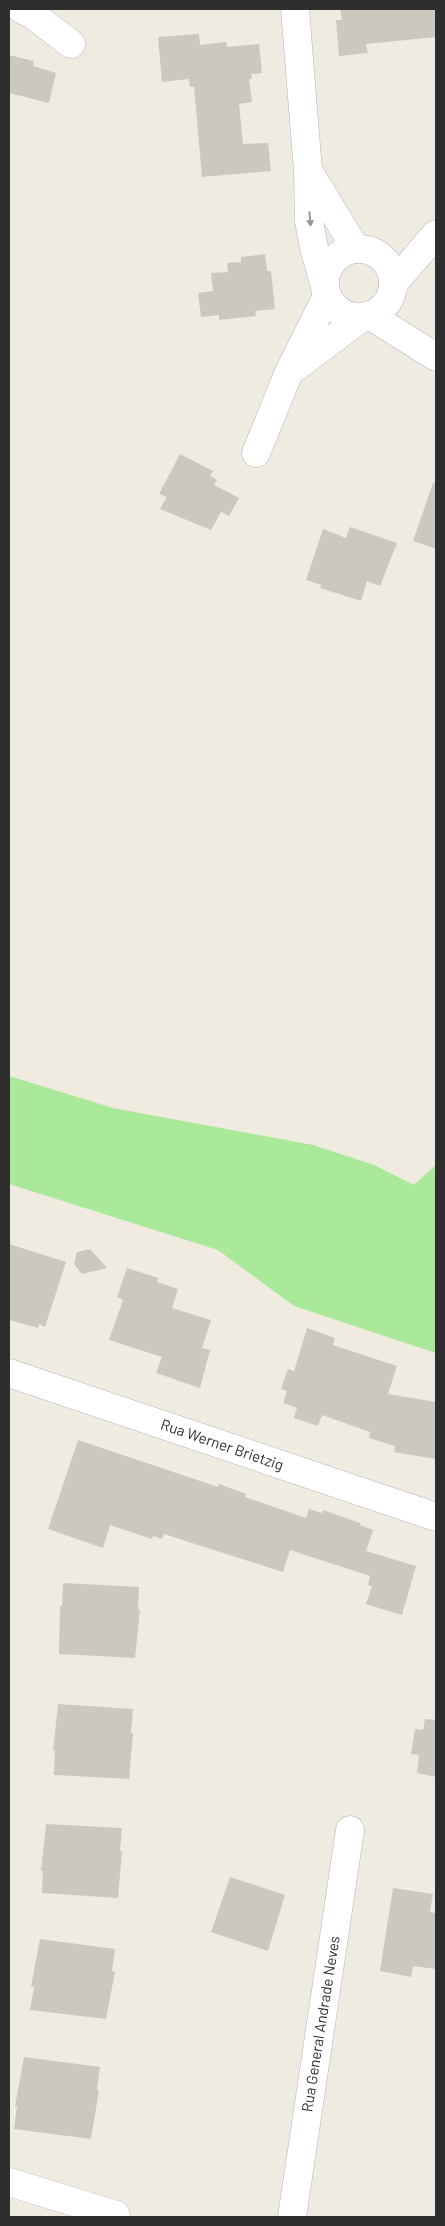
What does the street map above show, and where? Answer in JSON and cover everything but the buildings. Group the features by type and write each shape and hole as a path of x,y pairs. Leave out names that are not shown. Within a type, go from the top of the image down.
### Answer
{"street":[{"path":"20,9 33,15 71,44"},
{"path":"295,9 308,171 309,221 314,248 326,291 341,313 350,317 365,317 436,355"},
{"path":"308,171 367,252 391,273 392,290 436,355"},
{"path":"256,453 289,372 326,291 326,276 336,257 367,252 436,230"},
{"path":"289,372 365,317 379,311 392,290 436,234"},
{"name":"Rua Werner Brietzig","path":"9,1373 436,1517"},
{"name":"Rua General Andrade Neves","path":"292,2217 350,1830"},
{"path":"9,2182 116,2215"}],"green space":[{"path":"9,1076 113,1108 313,1145 374,1165 414,1185 436,1165 436,1353 294,1306 218,1250 9,1184"}]}
